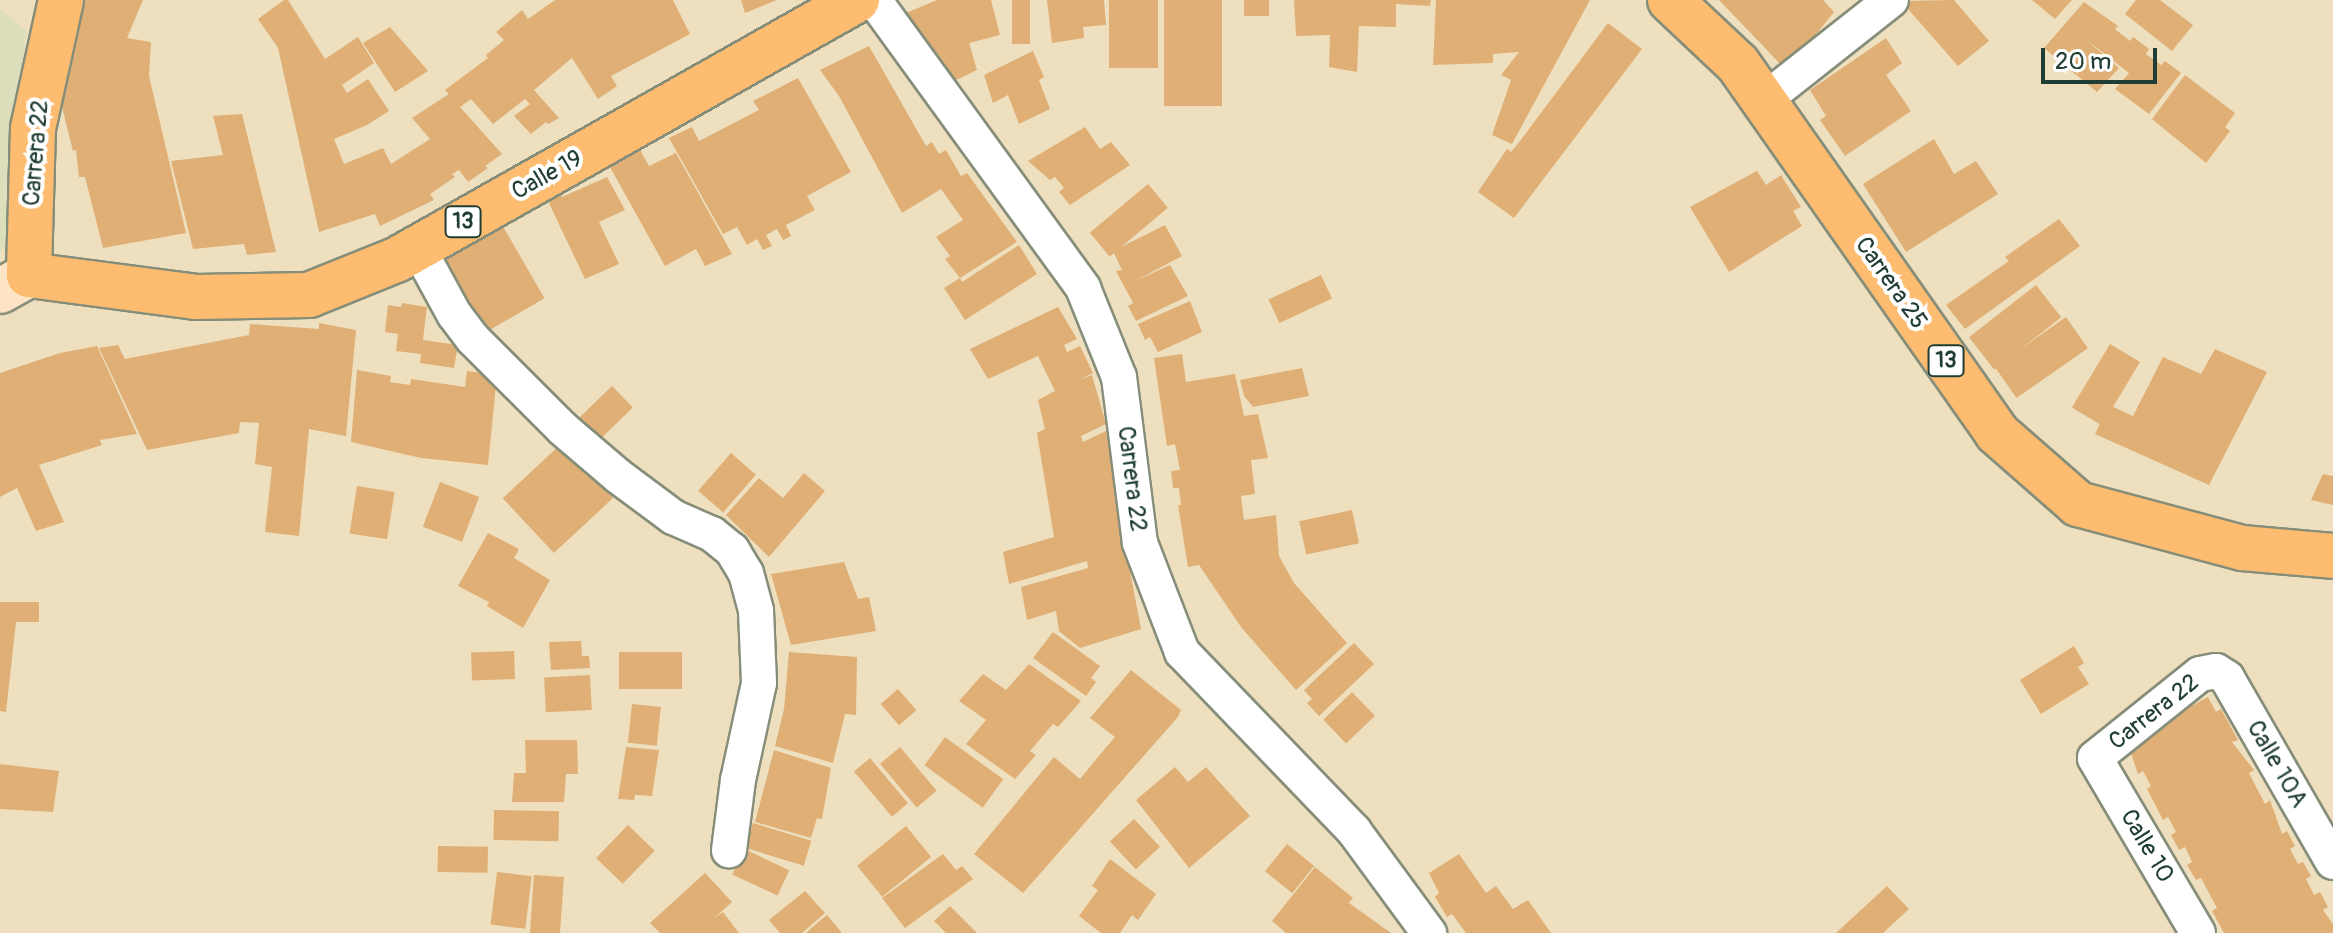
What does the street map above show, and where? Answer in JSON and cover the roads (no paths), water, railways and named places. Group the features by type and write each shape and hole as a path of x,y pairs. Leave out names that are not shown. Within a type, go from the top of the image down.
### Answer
{"main road":[{"name":"Carrera 22","path":"15,283 33,128 61,0"},
{"name":"Calle 19","path":"15,283 196,297 309,295 418,248 857,0"},
{"name":"Carrera 25","path":"1670,0 1738,64 1997,433 2078,504 2242,548 2333,556"}],"street":[{"name":"Carrera 22","path":"874,0 1083,288 1119,377 1140,543 1182,652 1354,831 1429,933"},
{"path":"1763,101 1891,0"},
{"path":"418,248 454,314 473,339 607,467 673,517 712,534 732,550 746,573 756,611 759,683 738,780 729,850"},
{"name":"Carrera 22","path":"2095,758 2200,674 2216,671"},
{"name":"Calle 10A","path":"2216,671 2227,678 2333,862"},
{"name":"Calle 10","path":"2095,758 2198,933"}]}
